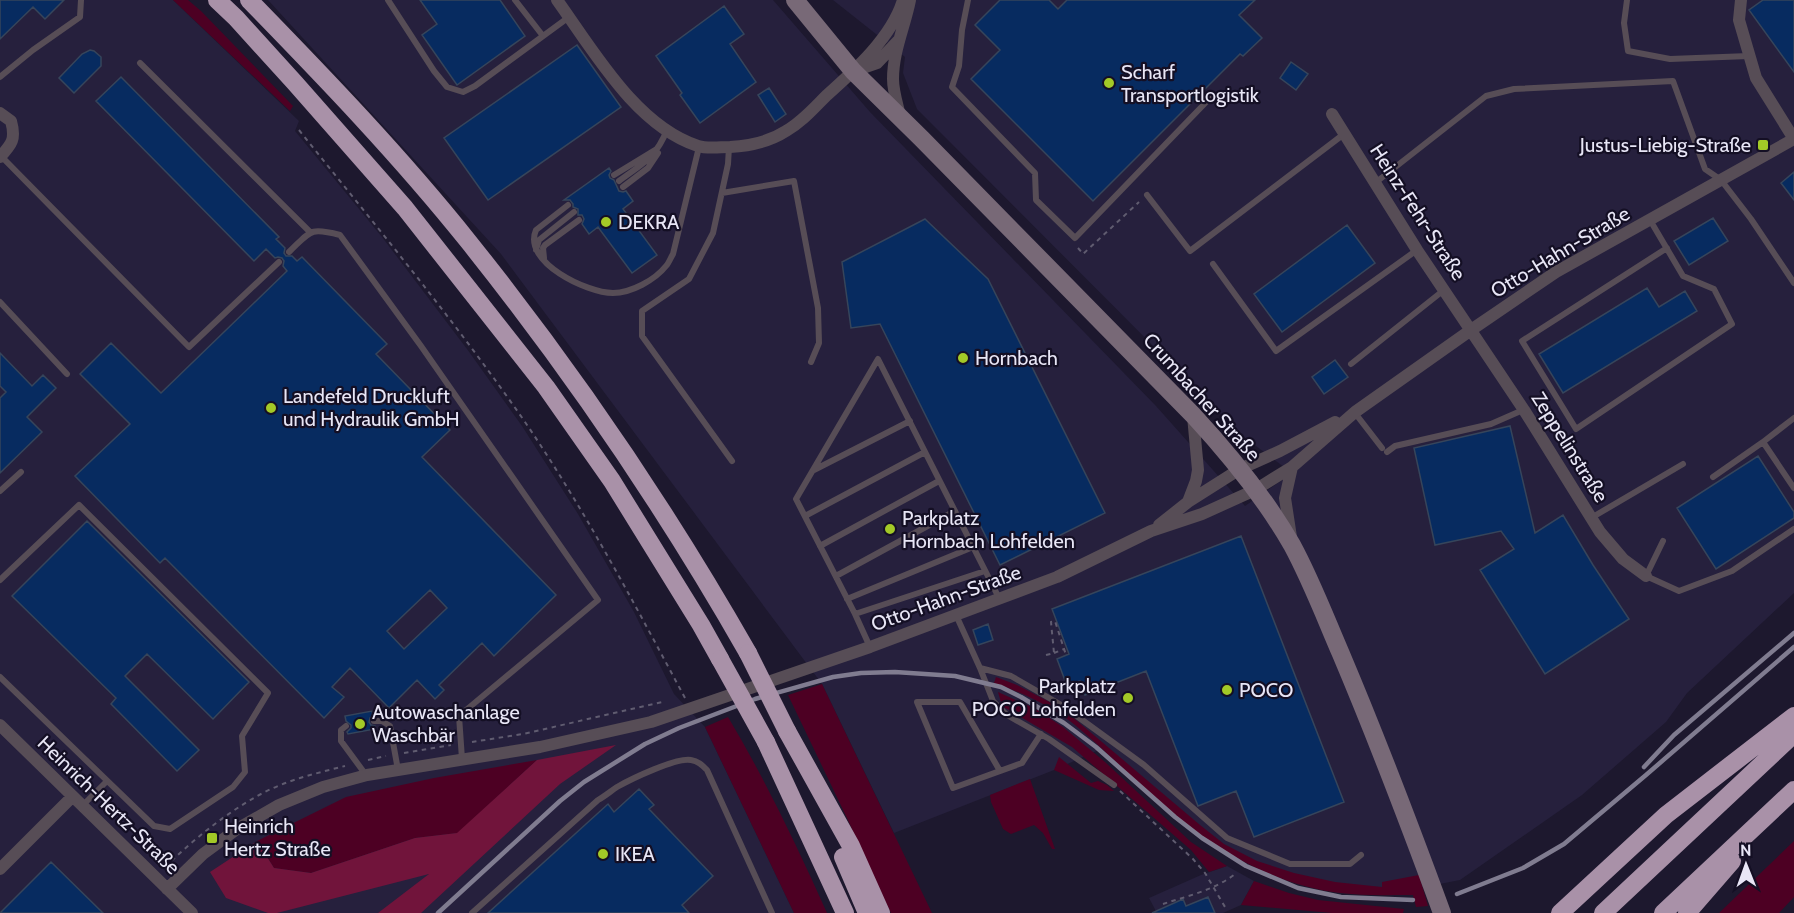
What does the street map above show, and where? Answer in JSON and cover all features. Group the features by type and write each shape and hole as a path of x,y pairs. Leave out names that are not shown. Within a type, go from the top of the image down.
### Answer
{"highway":[{"path":"217,0 288,75 405,208 546,387 612,481 684,596 765,742 845,913"},
{"path":"249,0 333,85 467,240 581,391 631,464 748,653 790,737 851,846 881,913"},
{"path":"1560,913 1666,815 1794,716"},
{"path":"1604,913 1794,734"},
{"path":"790,737 867,913"},
{"path":"1663,913 1791,793"},
{"path":"1688,913 1791,793"}],"main road":[{"name":"Crumbacher Straße","path":"795,0 853,71 1226,450 1274,515 1293,547 1313,589 1352,679 1442,913"}],"street":[{"path":"557,0 614,78 646,114 667,130 700,146 729,147 768,140 796,125 853,71 886,33 903,0"},
{"path":"900,117 893,81 898,41 910,0"},
{"path":"1741,0 1739,20 1756,78 1794,139"},
{"path":"853,71 877,63 898,41"},
{"path":"0,113 11,121 15,134 10,147 1,157"},
{"name":"Heinz-Fehr-Straße","path":"1332,114 1471,330"},
{"name":"Otto-Hahn-Straße","path":"167,889 203,854 237,829 279,805 323,787 367,775 540,747 651,722 870,647 1057,577 1151,531 1202,514 1255,490 1292,467 1354,412 1557,272 1794,139"},
{"name":"Zeppelinstraße","path":"1471,330 1600,532 1623,559 1646,576"},
{"name":"Otto-Hahn-Straße","path":"1151,531 1188,502 1240,469 1280,452 1354,412"},
{"path":"1188,502 1198,470 1193,415"},
{"path":"1292,467 1285,498 1293,547"},
{"name":"Heinrich-Hertz-Straße","path":"0,725 192,913"},
{"path":"0,869 77,802"}],"lane":[{"path":"0,77 80,17 81,0"},
{"path":"388,0 447,87 463,92 475,86 569,16"},
{"path":"516,0 543,36"},
{"path":"968,0 962,30 959,66 951,87 1035,173 1036,200 1075,237 1212,96"},
{"path":"1627,0 1624,23 1628,51 1670,59 1750,56"},
{"path":"140,63 310,232"},
{"path":"1375,183 1486,96 1514,88 1673,81 1705,169 1721,180 1794,283"},
{"path":"623,187 655,160 667,130"},
{"path":"1147,195 1190,251 1345,134"},
{"path":"568,205 536,230 533,236 535,247 552,268 575,283 602,292 616,293 631,290 666,266 673,254 700,146"},
{"path":"616,178 660,147"},
{"path":"729,147 728,164 713,233 688,279 642,311 642,336 732,461"},
{"path":"1,157 189,347 279,262"},
{"path":"722,193 794,181 818,308 819,343 811,362"},
{"path":"535,247 539,240 574,212"},
{"path":"544,259 545,245 579,219"},
{"path":"1650,220 1667,248 1683,276 1714,289 1732,324 1576,429 1522,341 1667,248"},
{"path":"289,252 310,232 321,230 340,235 421,346 598,600 459,716 462,760"},
{"path":"1213,264 1276,351 1418,250"},
{"path":"1351,364 1444,289"},
{"path":"0,302 67,374"},
{"path":"870,647 796,499 878,359 999,599"},
{"path":"1354,412 1384,450 1491,424 1524,410"},
{"path":"1713,477 1794,418"},
{"path":"814,470 910,421"},
{"path":"1763,442 1794,488"},
{"path":"805,516 925,452"},
{"path":"1591,518 1683,464"},
{"path":"0,491 21,472"},
{"path":"820,546 939,481"},
{"path":"0,580 79,505 268,693 242,736 245,772 233,787 170,829 154,826 0,677"},
{"path":"836,576 955,511"},
{"path":"1664,541 1646,576 1679,591 1732,571 1794,530"},
{"path":"847,599 973,547"},
{"path":"855,614 985,571"},
{"path":"956,614 993,701 1007,715 1041,734 1114,785"},
{"path":"980,668 1011,676 1063,706 1144,765 1227,838 1290,864 1350,864 1361,855"},
{"path":"1000,771 960,702 917,702 953,788 1000,771 1022,763 1041,734"},
{"path":"374,721 390,726 398,770"},
{"path":"346,726 341,730 341,741 367,775"},
{"path":"472,913 598,800 617,787 678,760 691,760 707,770 772,913"},
{"path":"77,802 107,781"}],"path":[{"path":"299,130 472,347 526,424 582,511 690,709"},
{"path":"1075,237 1074,245 1083,254 1147,195"},
{"path":"1054,652 1051,622 1055,621 1066,655"},
{"path":"1046,656 1064,649"},
{"path":"1114,785 1193,859 1214,887 1225,907"},
{"path":"1163,904 1226,882 1235,874"}],"shaded area":[{"path":"0,0 173,0 299,121 295,131 382,237 467,349 522,426 578,514 634,612 674,694 705,727 794,913 0,913"},
{"path":"173,0 188,0 201,11 293,106 290,111"},
{"path":"268,0 773,0 870,112 1156,406 1245,506 1292,473 1244,437 917,109 903,73 905,57 833,0 1794,0 1794,593 1687,693 1666,722 1582,795 1460,880 1383,895 1339,893 1291,882 1231,856 1197,833 1163,806 1101,749 894,833 822,684 501,254"},
{"path":"996,677 1017,685 1063,709 1224,844 1257,861 1294,873 1335,882 1382,887 1382,882 1419,875 1428,906 1416,907 1413,895 1358,895 1316,889 1268,873 1245,862 1181,821 1066,718 1016,691 994,683"},
{"path":"822,684 932,913 891,913 885,901 788,695"},
{"path":"998,692 1034,708 1063,727 1105,762 1191,842 1227,866 1209,872 1191,850 1072,747 1002,706"},
{"path":"728,717 780,813 827,913 794,913 705,727"},
{"path":"616,745 560,784 421,913 378,913 429,874 277,913 268,913 226,898 210,872 257,841 274,868 311,873 415,838 457,833 537,760"},
{"path":"1059,757 1091,783 1098,781 1114,791 1099,790 1054,770"},
{"path":"537,760 458,833 415,838 311,873 274,868 257,841 346,797 434,778"},
{"path":"1030,779 1055,849 1052,849 1043,833 1034,825 1011,834 1003,829 991,802 990,795"},
{"path":"1794,841 1794,897 1779,913 1719,913"},
{"path":"1227,866 1254,881 1241,905 1223,913 1157,913 1149,898"},
{"path":"1254,881 1318,900 1404,909 1403,913 1332,913 1241,905"}],"building":[{"path":"0,0 64,0 45,19 33,7 0,39"},
{"path":"420,0 500,0 525,36 457,85 422,35 437,24"},
{"path":"1000,0 1049,0 1058,9 1067,0 1255,0 1239,15 1262,38 1243,56 1240,54 1093,201 971,79 1000,50 975,25"},
{"path":"1763,0 1794,0 1794,72 1749,10"},
{"path":"724,6 744,34 730,44 756,82 700,123 656,56"},
{"path":"577,45 621,107 488,200 444,138"},
{"path":"90,50 101,57 101,66 74,93 59,78 82,54"},
{"path":"1291,62 1308,74 1296,90 1280,78"},
{"name":"Landefeld Druckluft und Hydraulik GmbH","path":"121,77 279,237 276,239 285,248 286,256 292,256 297,261 302,257 387,344 376,354 450,430 422,457 556,595 494,656 482,643 439,685 444,690 435,699 417,680 389,708 350,668 332,687 344,697 324,718 165,558 160,563 75,476 130,424 80,374 111,343 161,393 287,271 283,266 282,258 275,258 266,249 254,261 96,101","holes":["430,590 447,608 404,649 387,631"]},
{"path":"769,88 786,114 775,122 758,95"},
{"name":"DEKRA","path":"609,168 610,178 614,180 619,191 626,191 633,201 623,209 657,255 632,273 598,227 589,234 582,224 584,219 582,215 578,215 578,209 573,207 570,200 564,200"},
{"path":"1794,172 1794,200 1781,183"},
{"path":"1713,218 1728,241 1689,265 1674,241"},
{"path":"925,219 988,279 1105,513 1000,565 880,324 851,328 842,262"},
{"path":"1347,225 1375,263 1282,332 1254,294"},
{"path":"1647,288 1659,307 1685,291 1697,311 1563,393 1539,354"},
{"path":"0,353 32,386 43,375 56,388 27,417 42,432 0,473 0,398 6,392 0,386"},
{"path":"1335,360 1348,377 1324,394 1312,377"},
{"path":"1510,426 1535,533 1563,515 1629,619 1545,674 1480,570 1514,549 1501,531 1435,545 1414,448"},
{"path":"1758,456 1794,512 1794,518 1716,569 1677,508"},
{"path":"87,521 249,682 213,719 147,654 125,676 199,750 177,771 111,704 116,698 12,596"},
{"name":"POCO","path":"1241,536 1344,802 1254,837 1236,791 1198,806 1146,671 1085,695 1080,681 1067,686 1057,659 1069,654 1052,609"},
{"path":"988,624 993,640 978,645 973,630"},
{"name":"Autowaschanlage Waschbär","path":"372,711 373,716 369,722 375,726 375,729 348,734 351,725 346,721 345,716"},
{"name":"IKEA","path":"639,789 654,805 649,809 713,876 682,905 689,913 488,913 608,804 614,812"},
{"path":"51,862 103,913 0,913"},
{"path":"1208,897 1215,913 1152,913 1183,899 1186,906"}],"railway":[{"path":"1644,767 1674,735 1794,633"},
{"path":"1457,894 1523,868 1564,844 1794,647"},
{"path":"438,913 560,801 584,782 645,744 679,728 755,699 833,677 895,672 955,676 1001,687 1021,697 1064,723 1096,747 1175,817 1202,838 1246,866 1298,888 1341,897 1413,900"}],"place":[{"name":"Scharf Transportlogistik","path":"1109,83"},
{"name":"Justus-Liebig-Straße","path":"1763,145"},
{"name":"DEKRA","path":"606,222"},
{"name":"Hornbach","path":"963,358"},
{"name":"Landefeld Druckluft und Hydraulik GmbH","path":"271,408"},
{"name":"Parkplatz Hornbach Lohfelden","path":"890,529"},
{"name":"POCO","path":"1227,690"},
{"name":"Parkplatz POCO Lohfelden","path":"1128,698"},
{"name":"Autowaschanlage Waschbär","path":"360,724"},
{"name":"Heinrich Hertz Straße","path":"212,838"},
{"name":"IKEA","path":"603,854"}]}
